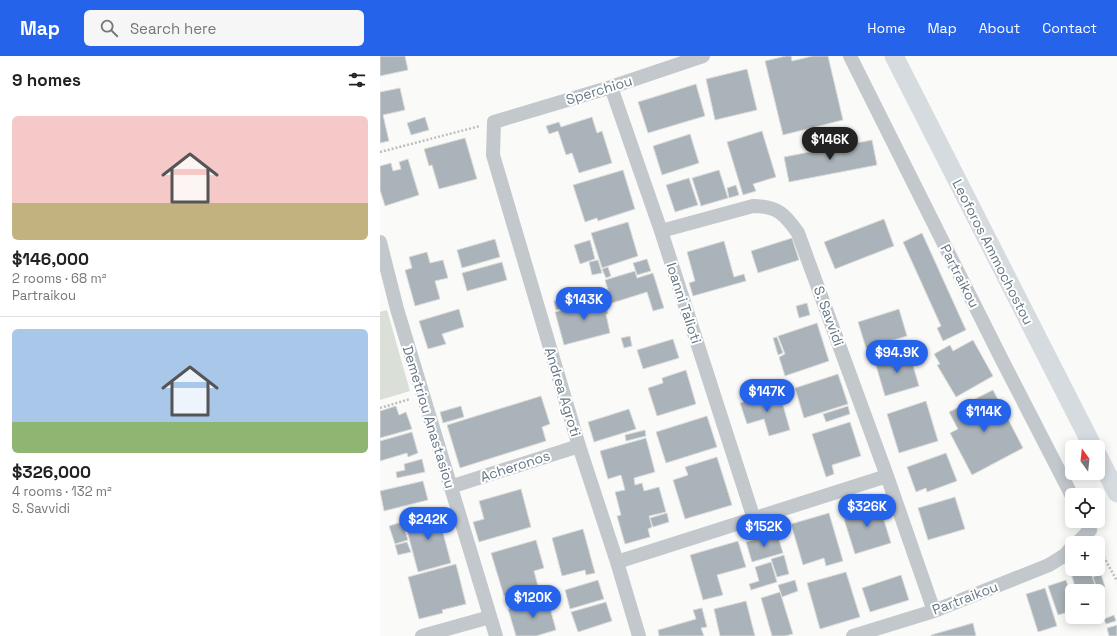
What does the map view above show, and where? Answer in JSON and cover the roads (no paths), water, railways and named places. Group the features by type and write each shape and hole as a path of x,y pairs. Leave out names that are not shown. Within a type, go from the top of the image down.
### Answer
{"main road":[{"name":"Leoforos Ammochostou","path":"894,56 1090,440"},
{"path":"1105,470 1117,493"}],"street":[{"name":"Sperchiou","path":"494,122 611,87 703,56"},
{"name":"Partraikou","path":"850,56 1068,488"},
{"name":"Ioanni Talioti","path":"611,87 661,231 754,519"},
{"name":"Andrea Agroti","path":"494,122 493,154 580,446 639,636"},
{"name":"S. Savvidi","path":"661,231 753,206 766,206 778,210 789,219 798,233 887,476 934,611"},
{"name":"Demetriou Anastasiou","path":"380,242 396,305 496,636"},
{"name":"Acheronos","path":"450,487 580,446"},
{"path":"617,562 887,476"},
{"path":"1084,536 1090,530 1089,528"},
{"name":"Partraikou","path":"853,636 934,611 1049,565 1065,554"},
{"path":"422,636 490,617"}]}
